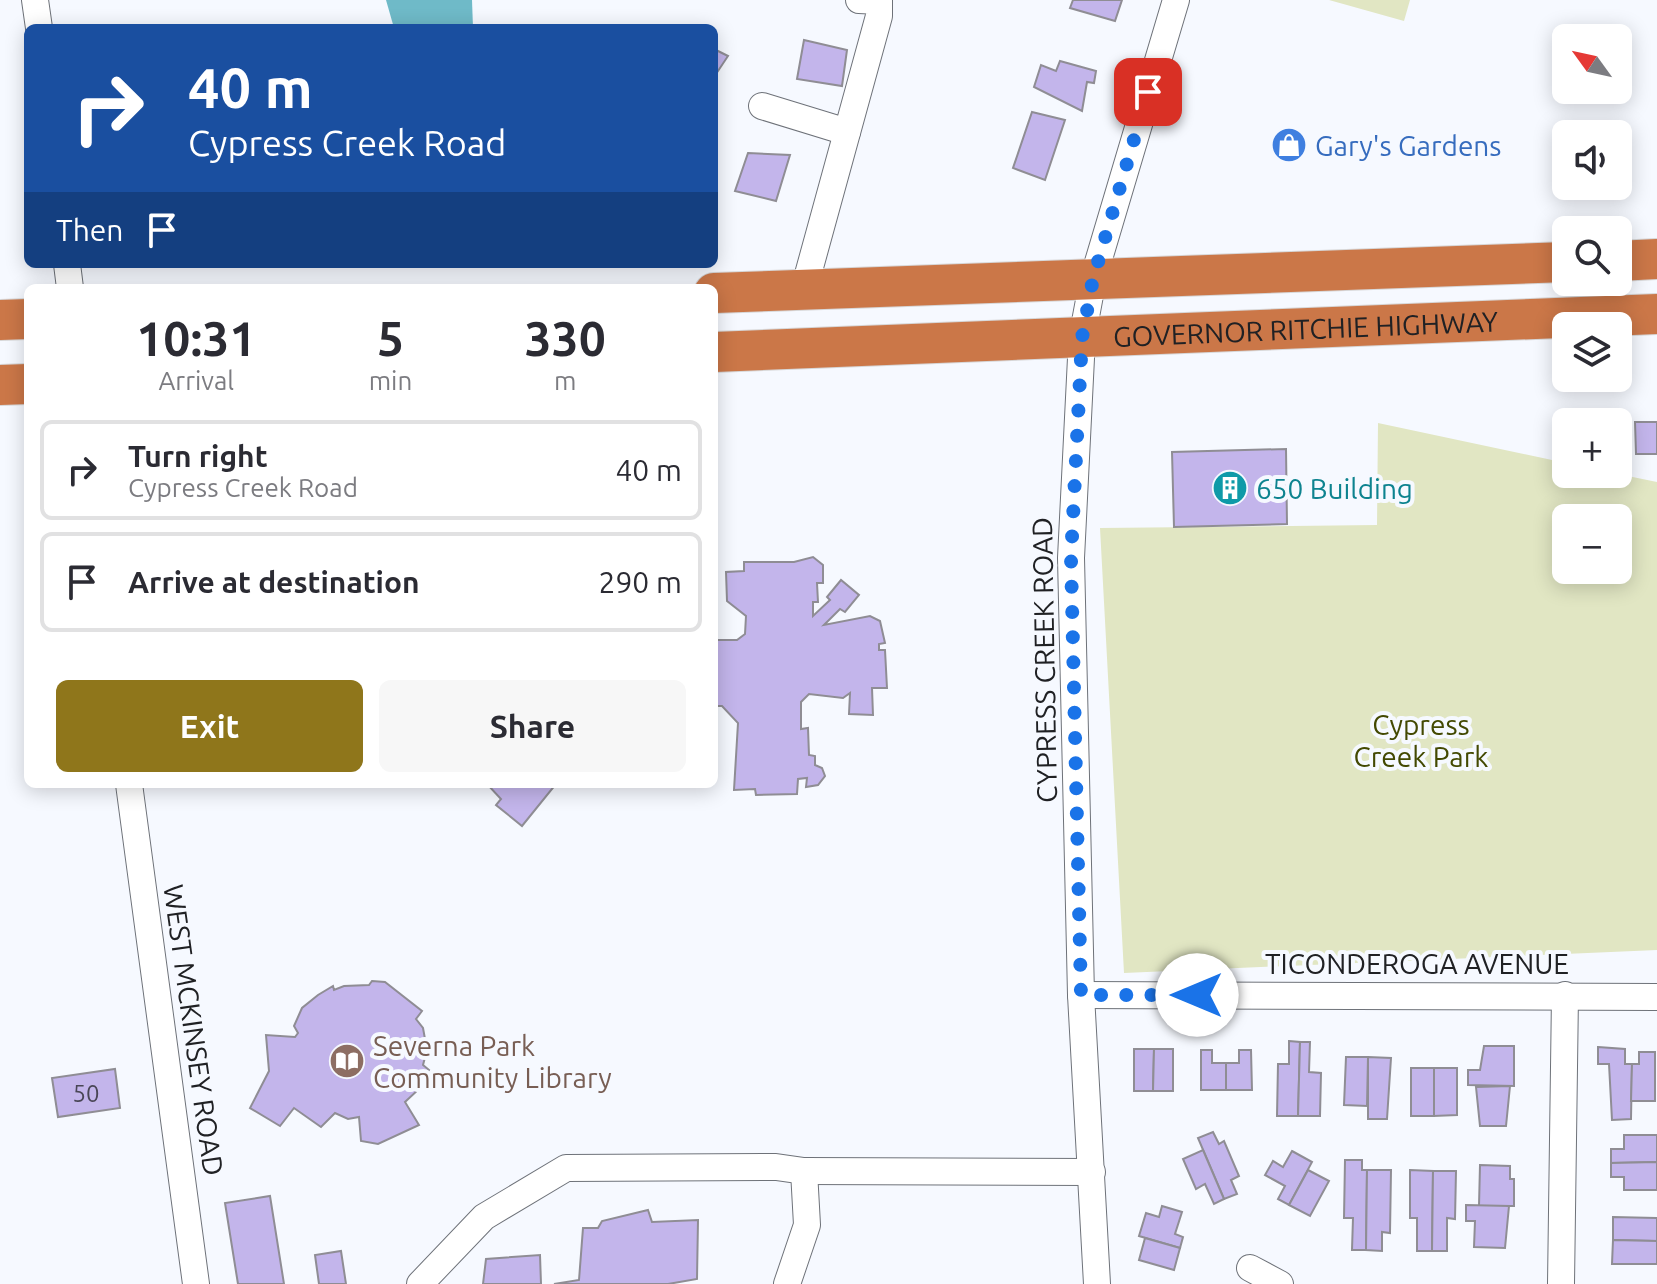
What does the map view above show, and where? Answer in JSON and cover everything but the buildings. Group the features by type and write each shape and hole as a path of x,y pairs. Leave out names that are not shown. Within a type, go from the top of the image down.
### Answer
{"highway":[{"path":"1632,260 1657,259"},
{"name":"GOVERNOR RITCHIE HIGHWAY","path":"718,293 1552,263"},
{"name":"GOVERNOR RITCHIE HIGHWAY","path":"718,352 1657,314"},
{"path":"0,320 24,319"},
{"path":"0,385 24,384"}],"street":[{"path":"35,0 38,24"},
{"path":"804,289 879,16 879,1 859,0"},
{"name":"CYPRESS CREEK ROAD","path":"1097,1284 1081,995 1071,558 1082,338 1093,279 1176,0"},
{"path":"762,106 847,132"},
{"name":"WEST MCKINSEY ROAD","path":"130,788 196,1284"},
{"name":"TICONDEROGA AVENUE","path":"1081,995 1657,997"},
{"path":"1561,1284 1565,995"},
{"path":"420,1284 484,1217 566,1168 776,1167 804,1171 1092,1172"},
{"path":"787,1284 807,1225 804,1171"},
{"path":"1250,1268 1280,1284"}],"green space":[{"path":"1329,0 1410,0 1404,21"},
{"name":"Cypress Creek Park","path":"1378,423 1552,460 1552,488 1632,488 1632,477 1657,482 1657,950 1124,973 1100,528 1377,525"}],"water":[{"path":"386,0 472,0 473,24 393,24"}],"place":[{"name":"Gary's Gardens","path":"1289,145"},
{"name":"650 Building","path":"1230,488"},
{"name":"Severna Park Community Library","path":"347,1061"}],"route":[{"path":"1148,92 1093,279 1082,338 1071,558 1081,995 1197,995"}]}
